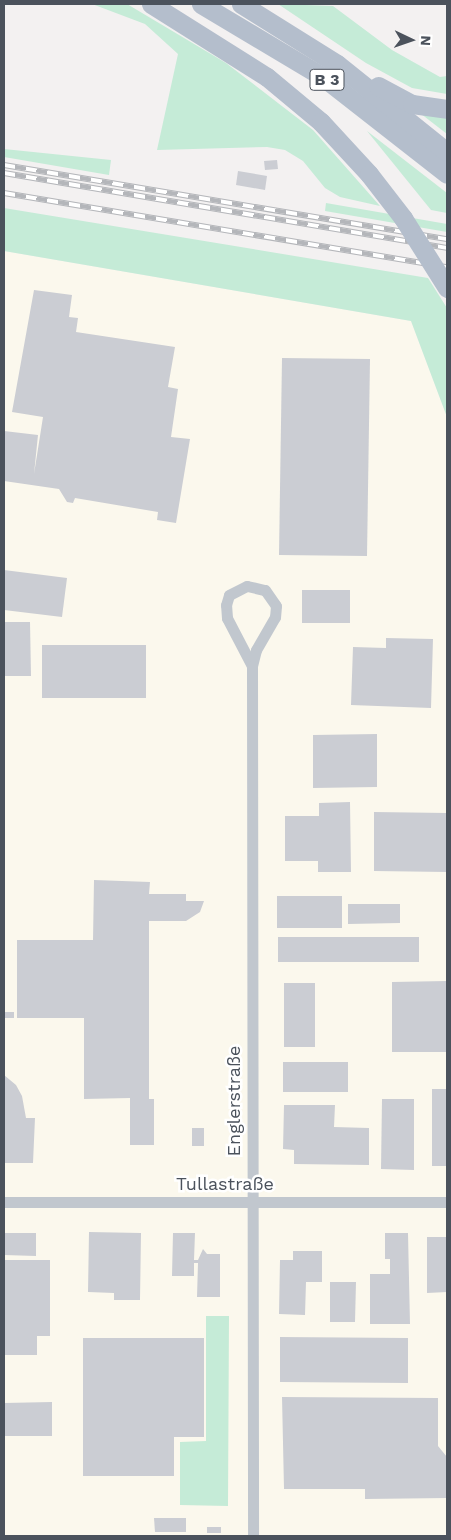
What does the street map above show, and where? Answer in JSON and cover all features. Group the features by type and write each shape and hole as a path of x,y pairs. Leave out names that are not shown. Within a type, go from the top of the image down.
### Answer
{"main road":[{"name":"B 3","path":"151,4 267,78 321,122 369,174 403,218 447,288"},
{"name":"B 3","path":"201,4 323,77 447,174"},
{"name":"B 3","path":"241,4 337,64 412,104 447,109"},
{"name":"B 3","path":"337,64 447,152"}],"street":[{"name":"Englerstraße","path":"252,666 227,618 226,605 230,595 247,586 265,590 276,606 275,617 256,650 252,666 251,1202 253,1536"},
{"name":"Tullastraße","path":"4,1202 447,1202"}],"shaded area":[{"path":"4,251 411,321 447,417 447,1536 4,1536"}],"green space":[{"path":"92,4 127,4 226,63 313,130 380,206 340,197 325,188 303,161 285,150 267,147 157,150 178,54 145,24"},
{"path":"278,4 333,6 392,50 440,77 447,76 447,94 412,88 366,63"},
{"path":"416,110 447,115 447,134"},
{"path":"367,131 447,193 447,213 431,210"},
{"path":"4,149 111,160 109,175 4,157"},
{"path":"326,203 447,224 447,232 325,211"},
{"path":"4,208 428,278 447,308 447,417 411,321 4,251"},
{"path":"206,1316 229,1316 228,1506 180,1505 180,1442 206,1441"}],"building":[{"path":"277,160 278,169 265,170 264,161"},
{"path":"238,171 267,176 265,190 236,185"},
{"path":"34,290 72,295 69,317 78,318 76,332 175,347 168,387 178,389 171,437 190,439 176,523 157,520 158,512 75,498 73,503 67,502 59,489 4,481 4,431 38,435 34,474 43,417 12,412"},
{"path":"282,358 370,359 367,556 279,555"},
{"path":"4,570 67,578 62,617 4,610"},
{"path":"302,590 350,590 350,623 302,623"},
{"path":"4,622 30,622 31,676 4,676"},
{"path":"386,638 433,639 431,708 351,705 353,647 386,648"},
{"path":"42,645 146,645 146,698 42,698"},
{"path":"377,734 377,787 313,788 313,735"},
{"path":"350,802 351,872 318,872 318,861 285,861 285,816 319,816 319,803"},
{"path":"374,812 447,813 447,872 374,871"},
{"path":"94,880 150,882 149,894 186,894 186,901 204,901 200,912 186,921 149,921 149,1099 154,1099 154,1145 130,1145 130,1098 84,1099 84,1018 17,1018 17,940 93,940"},
{"path":"277,896 342,896 342,928 277,928"},
{"path":"348,904 400,904 400,923 348,924"},
{"path":"278,937 419,937 419,962 278,962"},
{"path":"447,981 447,1052 392,1052 392,982"},
{"path":"284,983 315,983 315,1047 284,1047"},
{"path":"4,1012 14,1012 14,1018 4,1018"},
{"path":"283,1062 348,1062 348,1092 283,1092"},
{"path":"4,1075 16,1085 22,1096 26,1118 35,1118 33,1163 4,1163"},
{"path":"432,1089 447,1089 447,1166 432,1166"},
{"path":"382,1099 414,1099 414,1170 381,1169"},
{"path":"284,1105 335,1105 334,1127 369,1128 369,1165 294,1164 294,1150 283,1149"},
{"path":"192,1128 204,1128 204,1146 192,1146"},
{"path":"89,1232 141,1233 140,1300 114,1300 114,1293 88,1292"},
{"path":"4,1233 36,1233 36,1256 4,1255"},
{"path":"173,1233 195,1233 194,1260 198,1260 203,1249 207,1254 220,1254 220,1297 197,1297 198,1263 194,1263 194,1276 172,1276"},
{"path":"385,1233 408,1233 410,1324 370,1324 370,1274 390,1274 390,1259 385,1259"},
{"path":"427,1237 447,1237 447,1292 427,1293"},
{"path":"293,1251 322,1251 322,1282 306,1282 305,1315 279,1314 280,1260 293,1260"},
{"path":"4,1260 50,1260 50,1336 37,1336 37,1355 4,1355"},
{"path":"330,1282 356,1282 355,1322 330,1322"},
{"path":"280,1337 408,1338 408,1383 280,1382"},
{"path":"83,1338 204,1338 204,1437 174,1437 174,1476 83,1476"},
{"path":"282,1397 438,1398 438,1446 447,1457 447,1498 365,1499 365,1489 284,1489"},
{"path":"52,1402 52,1436 4,1436 4,1403"},
{"path":"154,1518 186,1518 186,1532 155,1532"},
{"path":"207,1527 221,1527 221,1533 207,1533"}],"railway":[{"path":"4,165 447,239"},
{"path":"4,173 447,248"},
{"path":"4,193 447,267"}]}
